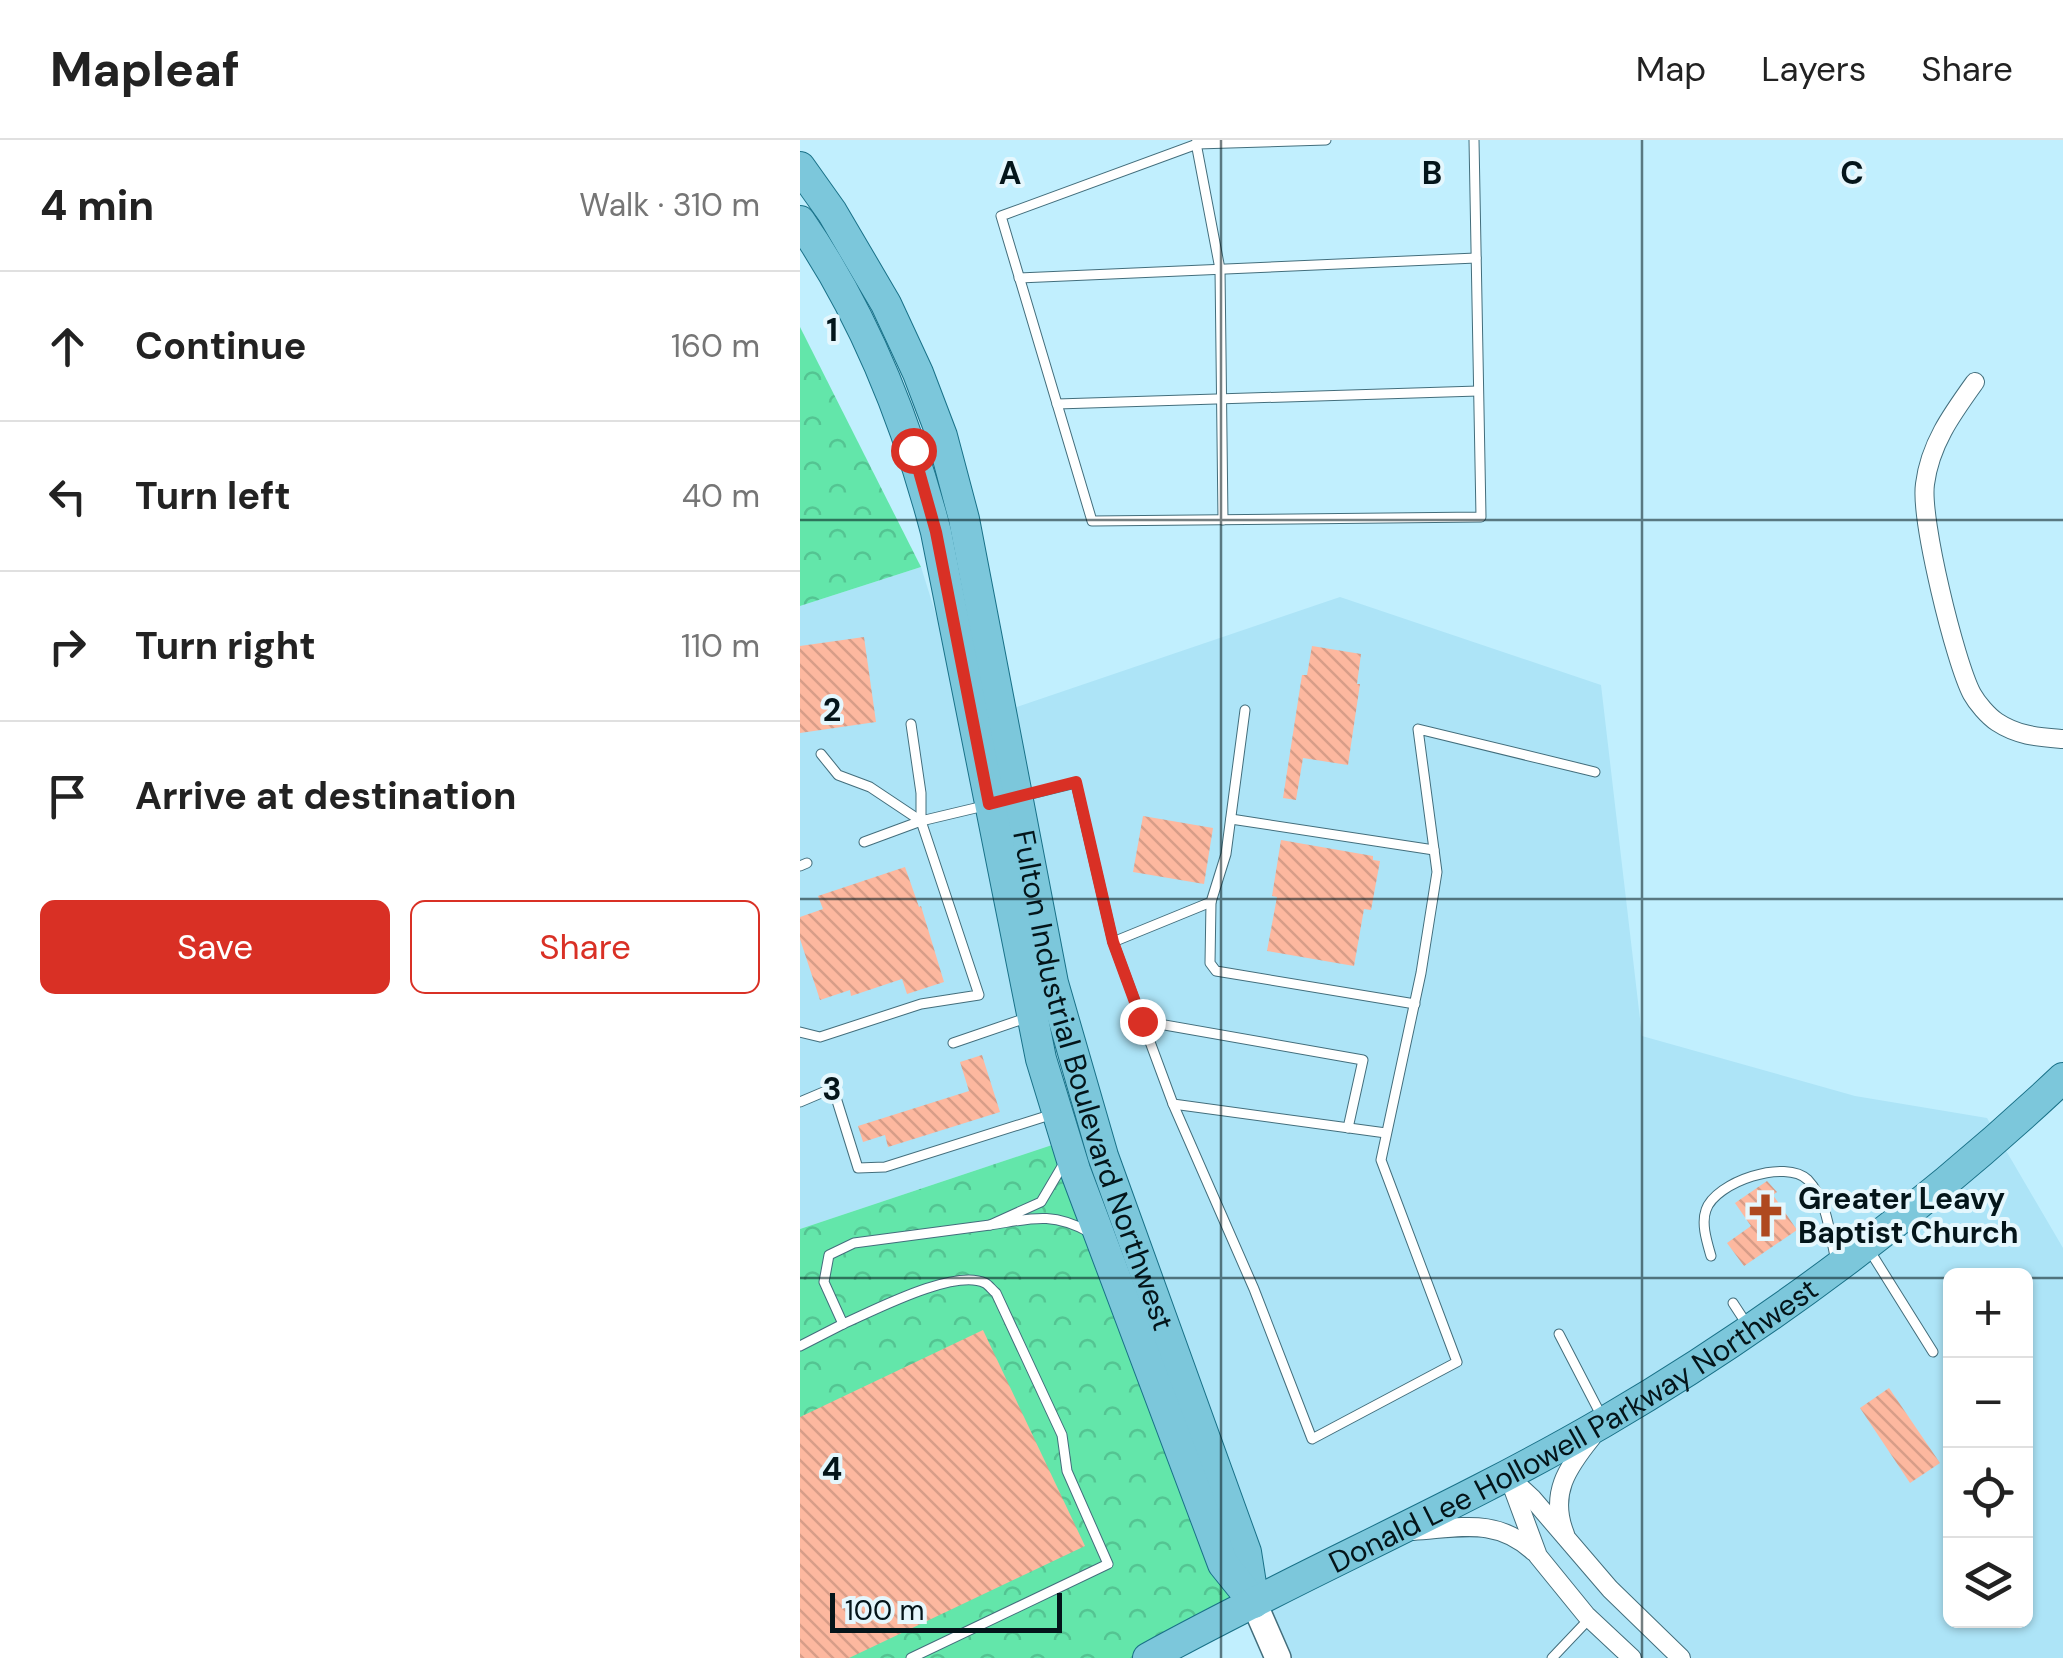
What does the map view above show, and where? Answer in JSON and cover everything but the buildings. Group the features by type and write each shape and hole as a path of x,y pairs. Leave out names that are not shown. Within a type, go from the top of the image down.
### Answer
{"main road":[{"name":"Fulton Industrial Boulevard Northwest","path":"800,167 840,225 886,304 942,436 964,519 1032,1016 1070,1152 1222,1564 1254,1602"},
{"name":"Fulton Industrial Boulevard Northwest","path":"800,221 857,316 913,450 1053,983 1103,1156 1246,1552 1254,1602 1278,1658"},
{"name":"Donald Lee Hollowell Parkway Northwest","path":"1148,1658 1605,1422 1741,1315 1837,1265 1929,1198 2063,1078"}],"street":[{"path":"1975,382 1943,428 1930,457 1924,489 1928,533 1963,674 1973,696 1995,721 2027,736 2063,739"},
{"path":"1569,1544 1558,1510 1562,1479 1605,1422"},
{"path":"1508,1475 1680,1658"},
{"path":"1508,1475 1538,1556"},
{"path":"1397,1532 1493,1527 1514,1535 1632,1658"}],"lane":[{"path":"1326,140 1196,142 1001,216 1092,521 1481,517 1474,140"},
{"path":"1196,142 1220,269 1224,520"},
{"path":"1019,278 1476,258"},
{"path":"1057,404 1478,390"},
{"path":"1245,710 1226,854 1210,902 1210,963 1216,971 1414,1004"},
{"path":"800,1032 820,1037 921,1004 979,995 921,821 911,724"},
{"path":"864,842 921,821 1076,782 1113,942 1173,1104 1254,1289 1312,1440 1457,1362 1380,1160 1414,1004 1437,872 1418,729 1595,772"},
{"path":"821,754 838,774 870,787 921,821"},
{"path":"1230,819 1434,850"},
{"path":"1113,942 1210,902"},
{"path":"952,1043 1032,1016"},
{"path":"1142,1021 1362,1060 1348,1128"},
{"path":"800,1102 833,1088 858,1168 885,1167 1058,1113"},
{"path":"1173,1104 1386,1133"},
{"path":"990,1225 1041,1202 1070,1152"},
{"path":"1711,1256 1704,1218 1706,1206 1714,1196 1738,1182 1776,1169 1815,1181 1830,1211 1837,1265"},
{"path":"844,1324 824,1282 829,1256 854,1243 1046,1216 1069,1221 1101,1239"},
{"path":"1866,1244 1933,1352"},
{"path":"800,1346 915,1292 962,1280 984,1282 996,1293 1062,1435 1067,1472 1108,1564 911,1658"},
{"path":"1558,1334 1605,1422"},
{"path":"1552,1658 1590,1618"}],"shaded area":[{"path":"921,567 970,723 1340,597 1601,685 1642,1036 1855,1096 1987,1118 2063,1248 2063,1658 1281,1658 1237,1613 1076,1137 800,1229 800,606"}],"green space":[{"path":"800,327 921,567 800,606"},
{"path":"1076,1137 1237,1613 1160,1658 800,1658 800,1229"}],"place":[{"name":"Greater Leavy Baptist Church","path":"1765,1215"}],"route":[{"path":"913,450 936,532 989,804 1076,782 1113,942 1142,1021"}]}
